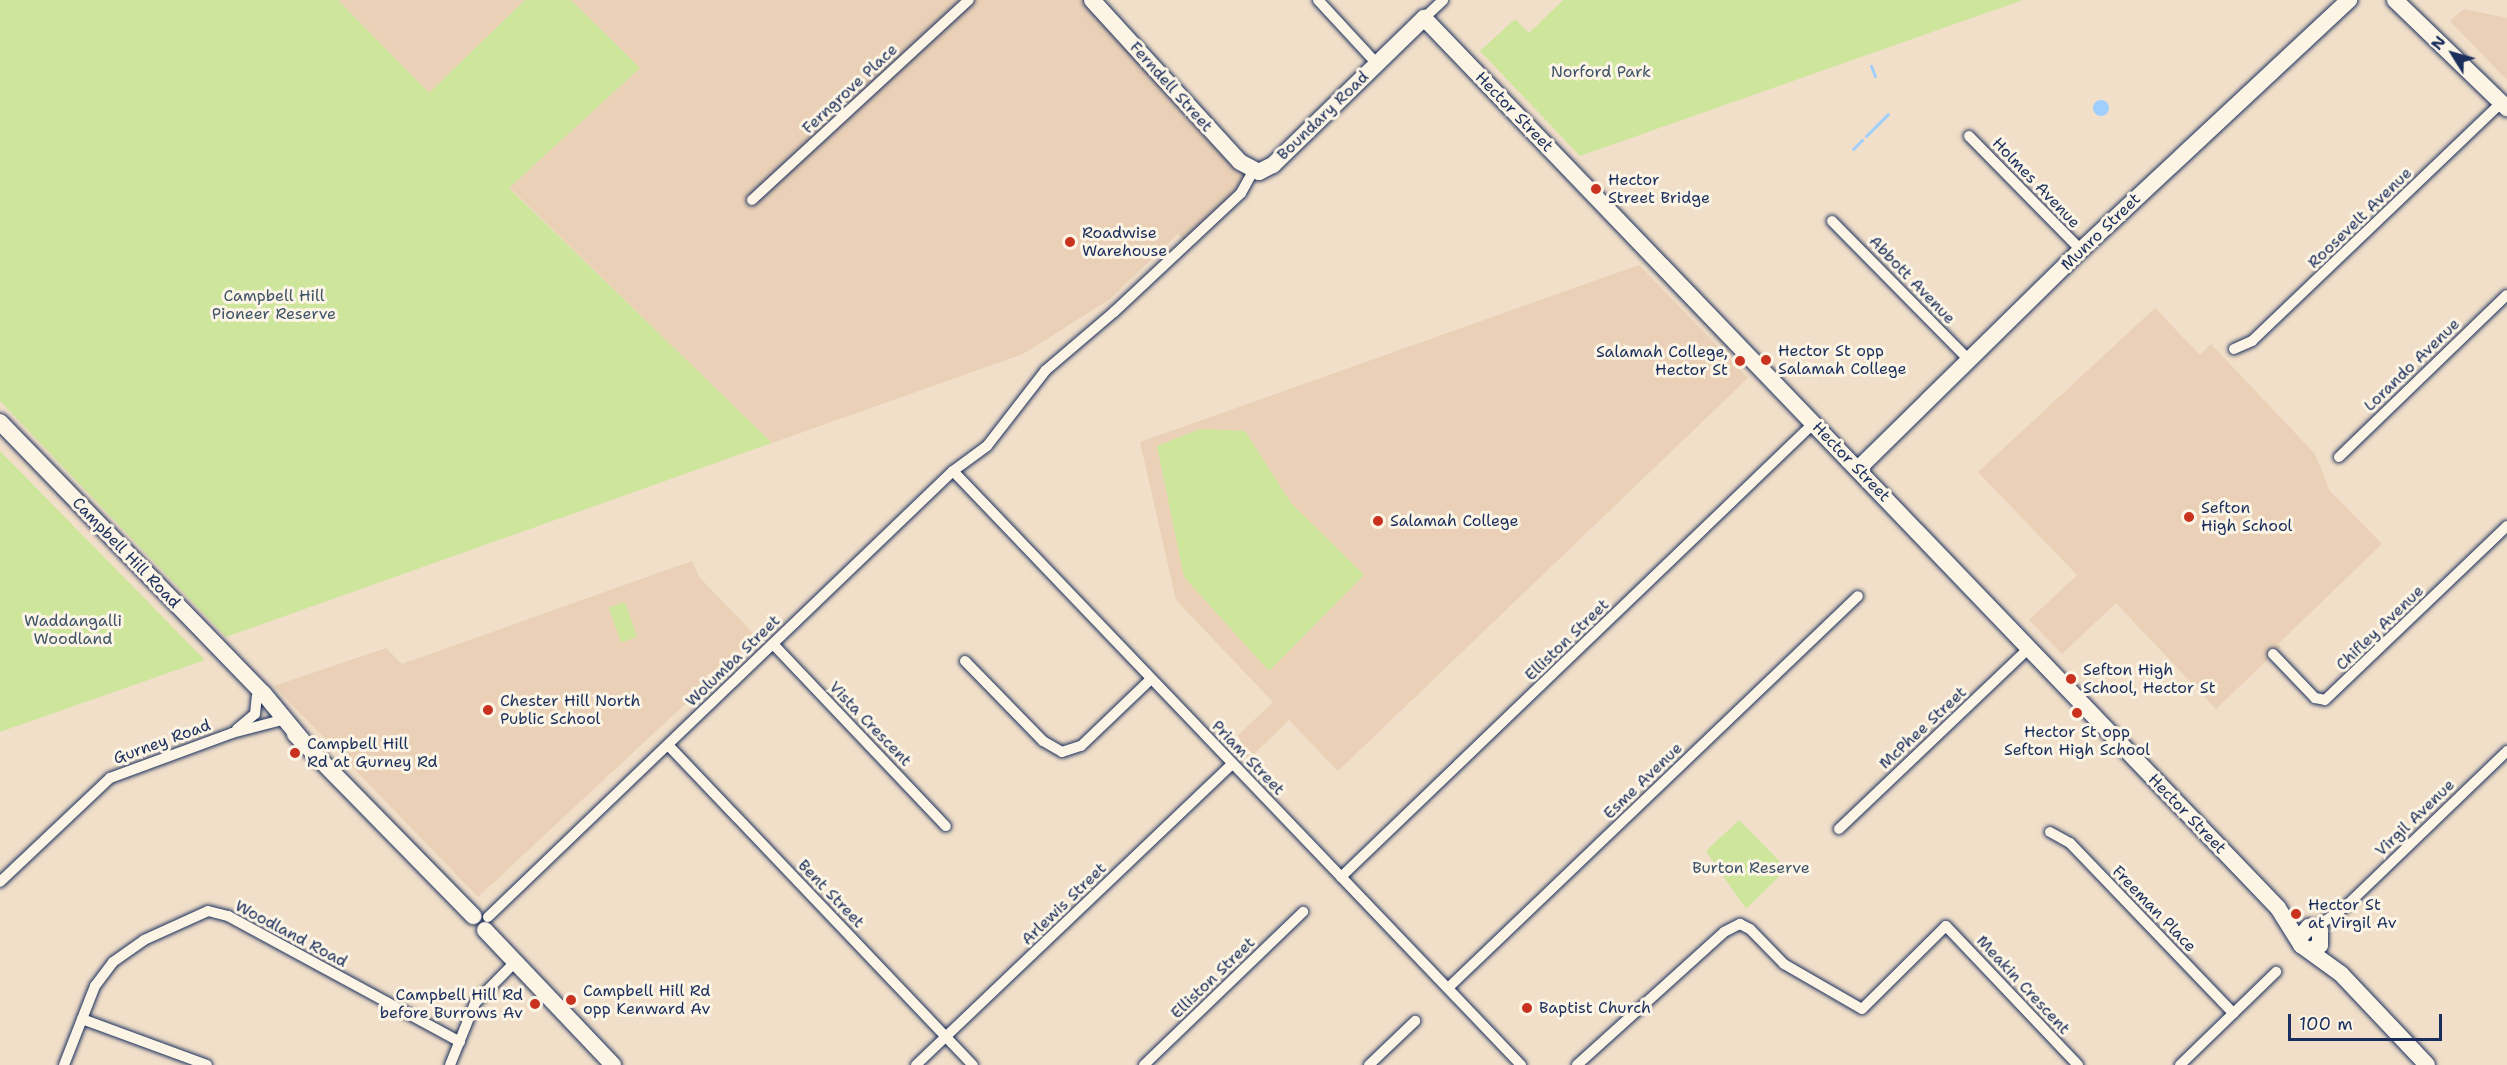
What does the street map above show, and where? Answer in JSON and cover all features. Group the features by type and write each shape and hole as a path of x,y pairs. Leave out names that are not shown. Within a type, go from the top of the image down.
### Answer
{"main road":[{"name":"Ferndell Street","path":"1092,0 1240,162 1253,171"},
{"name":"Munro Street","path":"1858,469 2081,250 2349,0"},
{"path":"2395,0 2504,105"},
{"name":"Boundary Road","path":"1253,171 1266,171 1273,165 1424,18"},
{"name":"Hector Street","path":"1424,18 2278,908 2313,937 2341,974 2427,1065"},
{"name":"Campbell Hill Road","path":"0,422 239,672 278,721 302,740 482,921 515,962 612,1065"},
{"name":"Campbell Hill Road","path":"254,690 289,720 302,740"}],"street":[{"name":"Ferngrove Place","path":"752,200 969,0"},
{"path":"1318,0 1377,64"},
{"name":"Boundary Road","path":"1424,18 1443,0"},
{"name":"Roosevelt Avenue","path":"2234,349 2252,341 2504,105"},
{"name":"Holmes Avenue","path":"1969,136 2081,250"},
{"name":"Wolumba Street","path":"482,921 953,471 1002,431 1046,370 1114,312 1241,193 1253,171"},
{"name":"Abbott Avenue","path":"1832,221 1969,360"},
{"name":"Lorando Avenue","path":"2339,457 2507,295"},
{"name":"Elliston Street","path":"1341,877 1814,423"},
{"name":"Priam Street","path":"953,471 1521,1065"},
{"name":"Chifley Avenue","path":"2273,654 2315,698 2325,700 2507,526"},
{"name":"Esme Avenue","path":"1448,988 1858,596"},
{"name":"Vista Crescent","path":"773,644 946,826"},
{"name":"McPhee Street","path":"1839,829 2029,648"},
{"path":"965,661 1043,741 1062,752 1081,746 1151,679"},
{"name":"Gurney Road","path":"232,732 255,714 254,690"},
{"name":"Gurney Road","path":"0,882 110,778 232,732 278,721"},
{"name":"Bent Street","path":"668,745 973,1065"},
{"name":"Virgil Avenue","path":"2313,937 2507,751"},
{"name":"Arlewis Street","path":"916,1065 1232,764"},
{"name":"Freeman Place","path":"2050,832 2070,843 2233,1013"},
{"name":"Woodland Road","path":"64,1065 95,986 113,962 144,940 208,911 228,916 460,1041"},
{"name":"Elliston Street","path":"1144,1065 1303,912"},
{"name":"Meakin Crescent","path":"1577,1065 1733,925 1750,929 1784,964 1862,1009 1947,926 2078,1065"},
{"path":"450,1065 475,1003 515,962"},
{"path":"2180,1065 2276,972"},
{"path":"82,1019 207,1065"},
{"path":"1370,1065 1415,1021"}],"shaded area":[{"path":"338,0 525,0 429,93"},
{"path":"571,0 1092,0 1247,169 1249,183 1188,244 1178,234 1110,299 1023,354 772,443 509,187 640,68"},
{"path":"2464,9 2507,18 2507,80 2450,21"},
{"name":"Salamah College","path":"1639,265 1748,378 1338,771 1289,720 1249,759 1232,741 1273,702 1176,600 1140,442"},
{"name":"Sefton High School","path":"2155,308 2200,355 2211,344 2315,454 2330,491 2382,544 2278,644 2281,647 2216,709 2116,603 2062,654 2029,620 2077,575 1978,472"},
{"name":"Chester Hill North Public School","path":"692,561 699,577 757,637 478,897 274,686 386,648 402,664"}],"green space":[{"name":"Campbell Hill Pioneer Reserve","path":"0,0 338,0 429,93 525,0 571,0 640,68 509,188 772,443 226,637 0,401"},
{"name":"Norford Park","path":"1563,0 2023,0 1580,156 1480,51 1515,19 1529,33"},
{"path":"1200,429 1245,431 1291,503 1364,575 1269,671 1184,577 1157,446"},
{"name":"Waddangalli Woodland","path":"0,451 205,660 0,732"},
{"path":"625,602 637,637 621,643 609,608"},
{"name":"Burton Reserve","path":"1739,820 1787,869 1746,909 1706,851"}],"water":[{"path":"2101,100 2107,102 2109,108 2107,114 2101,116 2095,114 2093,108 2095,102"}],"waterway":[{"path":"1871,66 1875,76"},
{"path":"1866,136 1888,114"},
{"path":"1853,149 1862,140"}],"place":[{"name":"Hector Street Bridge","path":"1596,189"},
{"name":"Roadwise Warehouse","path":"1070,242"},
{"name":"Hector St opp Salamah College","path":"1766,360"},
{"name":"Salamah College, Hector St","path":"1740,361"},
{"name":"Sefton High School","path":"2189,517"},
{"name":"Salamah College","path":"1378,521"},
{"name":"Sefton High School, Hector St","path":"2071,679"},
{"name":"Chester Hill North Public School","path":"488,710"},
{"name":"Hector St opp Sefton High School","path":"2077,713"},
{"name":"Campbell Hill Rd at Gurney Rd","path":"295,753"},
{"name":"Hector St at Virgil Av","path":"2296,914"},
{"name":"Campbell Hill Rd opp Kenward Av","path":"571,1000"},
{"name":"Campbell Hill Rd before Burrows Av","path":"535,1004"},
{"name":"Baptist Church","path":"1527,1008"}]}
